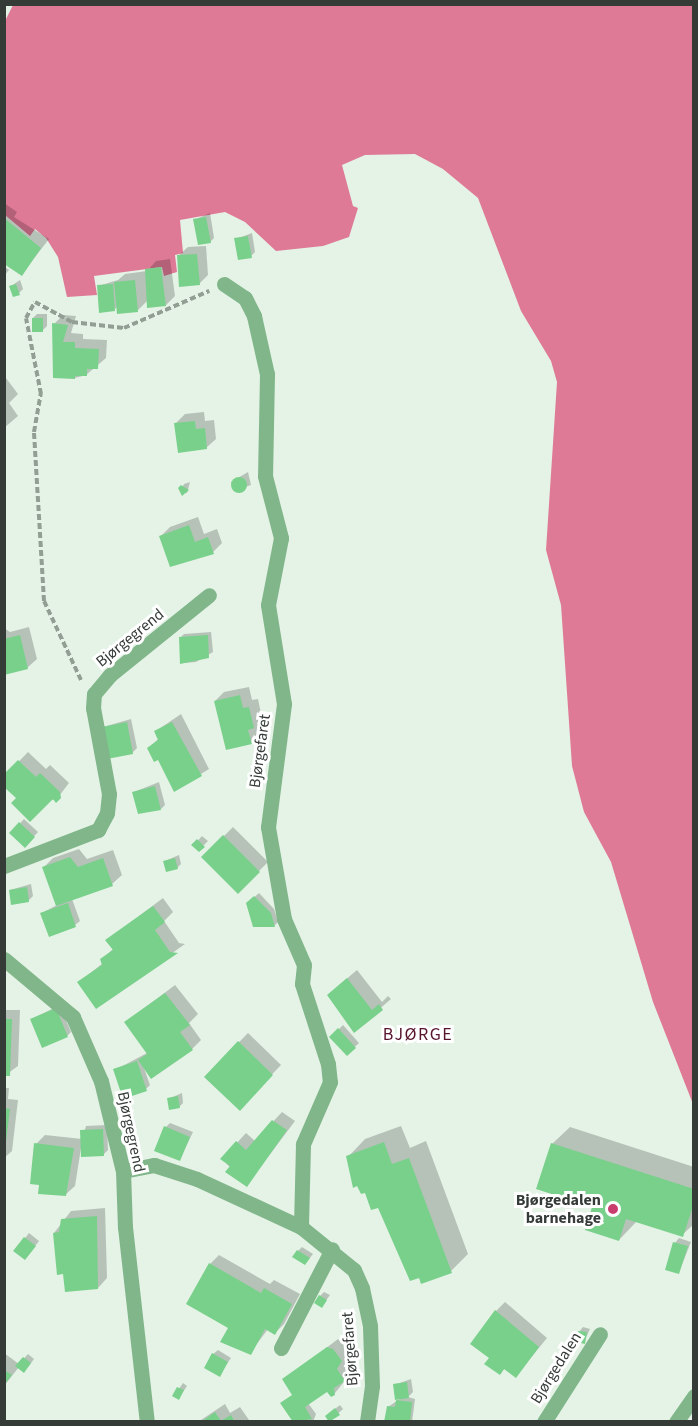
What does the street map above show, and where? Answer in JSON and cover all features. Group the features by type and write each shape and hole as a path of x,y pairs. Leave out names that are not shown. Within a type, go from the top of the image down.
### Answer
{"street":[{"name":"Bjørgefaret","path":"224,284 245,298 254,316 267,374 265,476 281,538 268,605 284,704 268,827 284,919 304,965 302,984 328,1064 330,1082 303,1144 301,1227"},
{"name":"Bjørgegrend","path":"94,694 110,675 209,595"},
{"path":"4,866 98,830 107,813 109,794 93,708 94,694"},
{"name":"Bjørgegrend","path":"4,959 73,1017 101,1081 123,1171 125,1227 147,1422"},
{"name":"Bjørgefaret","path":"123,1171 154,1165 197,1179 301,1227 332,1249 354,1270 364,1297 370,1326 372,1386 367,1422"},
{"path":"281,1348 332,1249"},
{"name":"Bjørgedalen","path":"544,1422 600,1334"},
{"path":"676,1422 693,1396"}],"path":[{"path":"94,694 82,680 44,601 34,432 41,394 26,318 35,302 72,322 124,328 187,304 224,284"}],"shaded area":[{"path":"13,5 693,5 693,1104 653,1002 611,862 584,812 572,766 561,605 546,550 557,382 551,361 521,311 478,198 443,169 415,154 365,155 342,165 353,206 358,208 349,237 323,246 276,251 245,222 225,212 180,220 183,253 175,255 177,272 164,276 162,267 94,276 97,295 67,297 58,257 46,238 35,229 30,236 5,215 4,23"}],"building":[{"path":"206,217 211,243 198,245 193,219"},
{"path":"4,218 41,248 22,276 4,264"},
{"path":"248,236 252,258 238,260 234,238"},
{"path":"197,254 200,285 179,287 177,255"},
{"path":"161,267 166,306 147,308 145,269"},
{"path":"135,280 138,312 117,314 114,282"},
{"path":"16,284 20,295 13,297 9,286"},
{"path":"113,284 115,311 99,313 97,285"},
{"path":"32,318 43,318 43,332 32,332"},
{"path":"52,323 68,325 63,342 75,342 75,348 99,349 98,369 87,369 87,376 75,376 75,379 53,378"},
{"path":"195,421 196,429 205,428 207,449 178,453 174,423"},
{"path":"236,477 242,477 247,485 245,491 236,493 231,488 231,482"},
{"path":"181,485 189,490 182,496 178,488"},
{"path":"189,525 195,542 208,537 214,554 170,567 159,536"},
{"path":"20,635 28,669 4,675 4,639"},
{"path":"208,635 209,658 180,664 179,637"},
{"path":"240,695 243,708 249,707 254,728 248,730 252,744 226,750 214,701"},
{"path":"127,722 133,754 107,759 102,727"},
{"path":"172,722 202,776 174,792 158,760 154,762 147,748 158,740 154,731"},
{"path":"18,760 36,777 40,773 60,792 61,798 56,803 53,799 30,822 11,803 16,798 4,787 4,774"},
{"path":"155,786 161,810 138,814 132,792"},
{"path":"19,822 35,837 25,848 9,833"},
{"path":"223,835 260,872 238,894 201,857"},
{"path":"197,839 205,847 199,852 191,845"},
{"path":"70,857 78,867 103,858 113,886 56,906 42,867"},
{"path":"175,858 178,869 166,872 163,861"},
{"path":"27,887 29,902 11,905 9,890"},
{"path":"254,896 271,913 275,927 253,927 246,903"},
{"path":"68,903 76,927 49,937 40,913"},
{"path":"153,906 165,922 155,930 170,952 178,953 96,1009 77,982 102,965 100,959 113,950 105,940"},
{"path":"347,978 372,1010 379,1004 383,1010 354,1033 327,995"},
{"path":"165,993 190,1025 180,1032 193,1050 151,1079 138,1060 147,1054 124,1022"},
{"path":"56,1008 68,1037 42,1048 30,1019"},
{"path":"4,1019 12,1019 10,1076 4,1076"},
{"path":"338,1028 356,1048 347,1056 329,1037"},
{"path":"238,1041 273,1075 240,1111 204,1077"},
{"path":"137,1061 147,1091 123,1099 113,1069"},
{"path":"178,1096 180,1108 169,1110 167,1098"},
{"path":"4,1108 10,1109 6,1142 4,1142"},
{"path":"272,1120 287,1130 247,1187 225,1172 230,1166 220,1159 236,1141 246,1150"},
{"path":"164,1126 190,1137 180,1161 154,1151"},
{"path":"103,1129 104,1156 81,1157 80,1130"},
{"path":"384,1142 392,1164 409,1158 452,1273 421,1284 419,1278 410,1281 378,1208 371,1210 365,1193 361,1194 357,1186 353,1188 346,1156"},
{"path":"34,1143 74,1148 66,1196 38,1194 39,1185 30,1184"},
{"path":"551,1143 694,1189 694,1203 683,1237 626,1219 619,1241 585,1230 592,1207 536,1189"},
{"path":"97,1216 98,1289 65,1292 63,1274 57,1275 53,1233 59,1232 61,1219"},
{"path":"24,1237 36,1246 25,1260 13,1251"},
{"path":"673,1242 688,1246 679,1274 665,1270"},
{"path":"297,1250 310,1258 305,1265 292,1257"},
{"path":"209,1263 261,1293 264,1288 292,1304 275,1335 265,1329 251,1355 220,1342 228,1328 186,1304"},
{"path":"319,1295 327,1300 322,1308 314,1303"},
{"path":"495,1310 539,1347 516,1378 504,1369 500,1375 484,1364 489,1358 470,1344"},
{"path":"578,1331 587,1332 585,1344 576,1342"},
{"path":"327,1347 333,1349 342,1361 337,1369 345,1381 334,1388 335,1395 331,1397 327,1392 305,1407 312,1419 293,1422 280,1403 292,1395 282,1379"},
{"path":"212,1353 228,1362 220,1377 204,1368"},
{"path":"23,1357 31,1363 24,1373 15,1366"},
{"path":"4,1370 12,1375 4,1385"},
{"path":"407,1382 409,1398 395,1400 393,1384"},
{"path":"177,1387 184,1390 179,1400 172,1396"},
{"path":"396,1400 412,1402 410,1422 384,1422 387,1406 395,1407"},
{"path":"335,1408 340,1415 329,1422 325,1416"},
{"path":"215,1412 221,1421 231,1415 235,1422 201,1422"}],"place":[{"name":"Bjørgedalen barnehage","path":"613,1209"}],"district":[{"name":"BJØRGE","path":"418,1035"}]}
